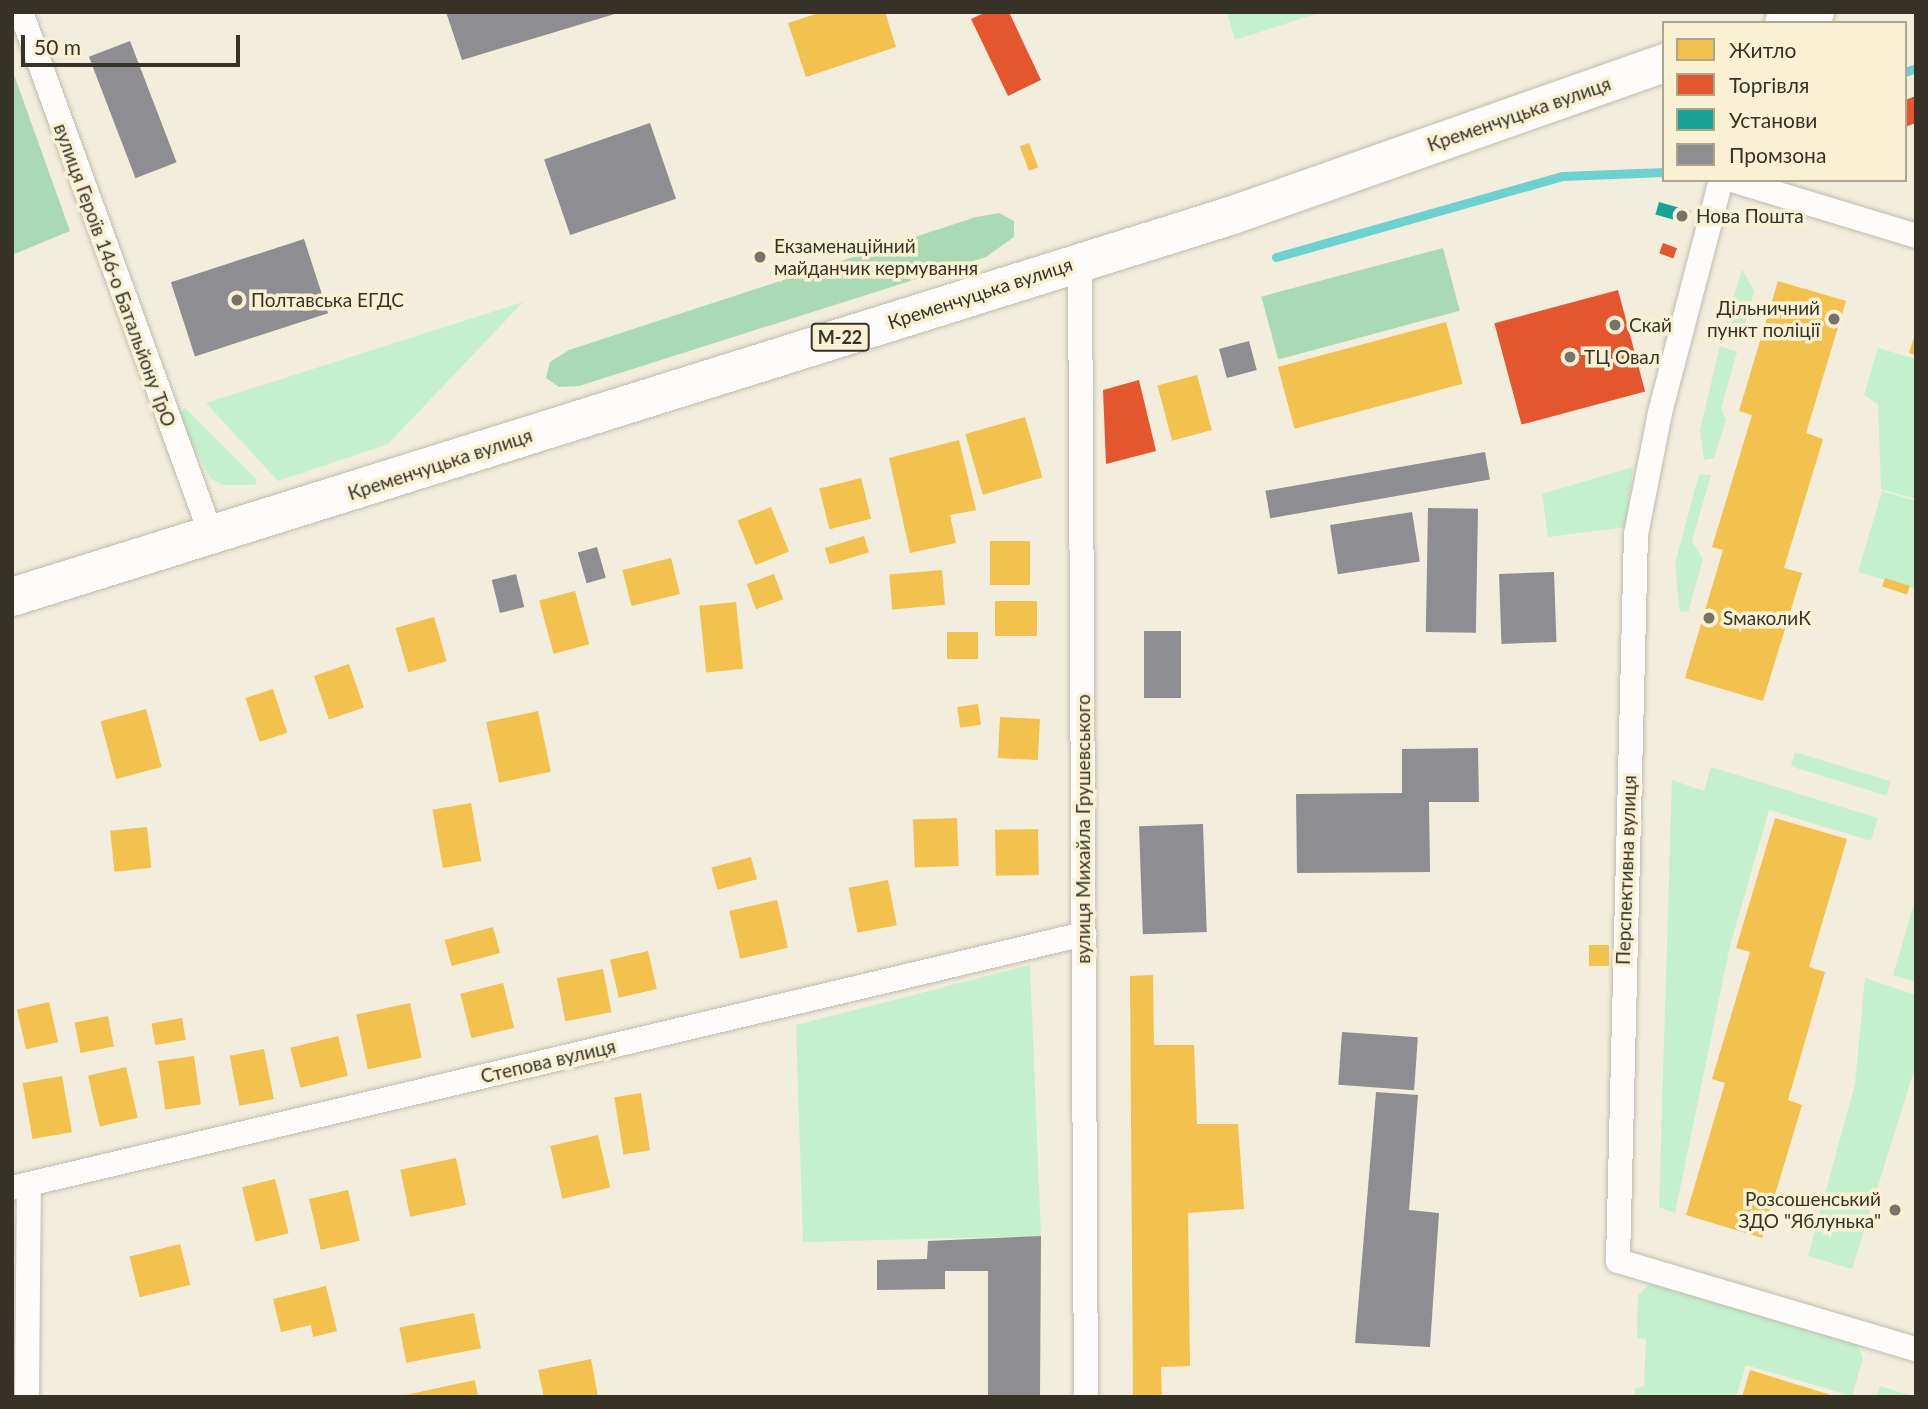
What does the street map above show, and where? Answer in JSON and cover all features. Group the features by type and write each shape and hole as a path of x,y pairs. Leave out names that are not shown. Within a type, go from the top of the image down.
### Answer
{"highway":[{"path":"1790,21 1815,12"},
{"name":"Кременчуцька вулиця","path":"12,597 212,537 1080,261 1230,216 1662,64"}],"street":[{"name":"вулиця Героїв 146-о Батальйону ТрО","path":"21,12 212,537"},
{"name":"Перспективна вулиця","path":"1720,182 1660,413 1636,534 1618,1261 1916,1349"},
{"path":"1739,182 1916,236"},
{"name":"вулиця Михайла Грушевського","path":"1080,261 1086,1397"},
{"name":"Степова вулиця","path":"21,1186 1084,934"},
{"path":"21,1186 27,1397"}],"green space":[{"path":"1227,12 1322,12 1235,40"},
{"path":"12,69 70,231 12,255"},
{"path":"999,213 1014,221 1014,237 986,257 579,386 559,387 546,378 550,362 569,350 976,217"},
{"path":"1443,248 1460,311 1278,359 1261,297"},
{"path":"1742,269 1754,291 1741,339 1723,333"},
{"path":"523,302 388,444 278,481 206,403"},
{"path":"1720,346 1737,352 1721,409 1726,420 1714,458 1704,460 1700,430"},
{"path":"1878,348 1916,359 1916,499 1881,489 1878,404 1864,395"},
{"path":"185,408 257,480 255,485 223,485 211,479 177,416"},
{"path":"1633,467 1626,527 1548,537 1542,494"},
{"path":"1699,474 1711,475 1692,541 1703,559 1688,612 1680,611 1675,564"},
{"path":"1882,491 1916,501 1916,589 1858,572"},
{"path":"1795,752 1891,781 1886,796 1791,766"},
{"path":"1711,767 1878,818 1871,841 1769,810 1730,946 1675,1213 1659,1207 1672,780 1704,791"},
{"path":"1916,897 1916,982 1893,975"},
{"path":"1030,965 1041,1236 803,1242 796,1025"},
{"path":"1865,978 1916,995 1916,1064 1852,1269 1808,1256 1855,1084"},
{"path":"1650,1283 1858,1344 1863,1359 1852,1396 1746,1365 1736,1397 1635,1397 1635,1388 1644,1387 1646,1339 1637,1338 1638,1295"},
{"path":"1880,1386 1915,1397 1877,1397"}],"building: Житло":[{"path":"822,12 885,12 896,47 806,77 788,23"},
{"path":"1029,143 1038,167 1029,171 1020,147"},
{"path":"1778,281 1846,301 1806,433 1823,439 1784,568 1802,573 1763,701 1685,678 1723,550 1712,547 1752,415 1739,411"},
{"path":"1446,322 1463,384 1294,429 1278,367"},
{"path":"1916,334 1916,355 1909,353"},
{"path":"1197,375 1212,430 1172,441 1157,386"},
{"path":"1025,417 1042,478 983,495 965,434"},
{"path":"959,440 976,510 950,515 956,543 910,553 889,458"},
{"path":"861,478 871,519 829,529 819,488"},
{"path":"771,507 789,552 756,565 738,520"},
{"path":"864,536 869,552 830,564 825,548"},
{"path":"990,541 1030,541 1030,585 990,585"},
{"path":"671,558 680,594 631,606 622,570"},
{"path":"942,570 945,605 892,609 889,575"},
{"path":"774,574 783,599 756,609 747,584"},
{"path":"1885,578 1910,586 1907,595 1882,587"},
{"path":"575,591 589,644 553,654 539,601"},
{"path":"995,601 1037,601 1037,636 995,636"},
{"path":"736,602 743,669 706,673 699,606"},
{"path":"434,617 447,661 408,672 396,628"},
{"path":"947,632 978,632 978,659 947,659"},
{"path":"349,664 364,707 329,720 314,676"},
{"path":"273,689 287,733 260,742 245,698"},
{"path":"978,704 981,725 960,728 957,707"},
{"path":"146,709 162,767 116,779 101,721"},
{"path":"538,711 551,772 499,783 486,722"},
{"path":"1000,717 1040,719 1038,760 998,758"},
{"path":"471,803 481,861 443,868 433,810"},
{"path":"957,818 959,866 915,868 913,820"},
{"path":"1775,818 1847,839 1809,967 1825,972 1788,1100 1802,1105 1762,1238 1686,1215 1725,1083 1712,1079 1750,952 1736,948"},
{"path":"147,827 151,868 114,872 110,831"},
{"path":"1038,829 1039,875 996,876 995,830"},
{"path":"751,857 757,879 717,890 711,868"},
{"path":"888,880 897,925 858,933 849,888"},
{"path":"777,900 788,948 740,959 729,911"},
{"path":"493,927 500,953 452,966 445,940"},
{"path":"1589,945 1609,945 1609,966 1589,966"},
{"path":"648,951 657,989 619,998 610,960"},
{"path":"603,969 611,1012 565,1021 557,978"},
{"path":"1153,975 1154,1045 1194,1045 1197,1124 1238,1124 1244,1209 1188,1213 1190,1366 1161,1367 1162,1397 1133,1397 1130,976"},
{"path":"503,983 514,1028 471,1038 460,994"},
{"path":"49,1002 58,1042 26,1049 17,1009"},
{"path":"410,1003 422,1058 368,1069 356,1014"},
{"path":"108,1016 114,1046 81,1053 75,1022"},
{"path":"182,1018 186,1040 155,1045 151,1023"},
{"path":"338,1036 348,1076 300,1088 290,1048"},
{"path":"264,1049 274,1099 239,1106 230,1056"},
{"path":"194,1056 201,1105 165,1110 158,1061"},
{"path":"126,1067 138,1118 100,1126 88,1076"},
{"path":"62,1076 72,1132 33,1139 23,1083"},
{"path":"641,1093 650,1150 623,1155 614,1097"},
{"path":"598,1135 610,1188 562,1199 550,1146"},
{"path":"456,1158 466,1205 410,1217 400,1170"},
{"path":"275,1179 289,1233 256,1242 242,1187"},
{"path":"348,1190 360,1241 321,1250 309,1199"},
{"path":"180,1244 190,1285 140,1297 130,1257"},
{"path":"326,1286 337,1331 313,1337 311,1325 281,1332 273,1299"},
{"path":"474,1313 481,1348 406,1363 399,1328"},
{"path":"591,1359 598,1397 544,1397 538,1370"},
{"path":"1750,1370 1834,1396 1834,1397 1742,1397"},
{"path":"475,1380 478,1397 401,1397 401,1396"}],"building: Торгівля":[{"path":"986,12 1009,12 1041,80 1008,96 971,19"},
{"path":"1916,96 1916,123 1907,126 1907,99"},
{"path":"1663,243 1677,248 1673,258 1659,253"},
{"name":"ТЦ Овал","path":"1618,290 1645,391 1522,425 1494,323"},
{"path":"1139,380 1156,451 1106,464 1103,390"}],"building: Установи":[{"path":"1659,202 1691,211 1687,224 1655,214"}],"building: Промзона":[{"path":"446,12 618,12 618,13 462,60"},
{"path":"130,41 177,162 136,178 89,57"},
{"path":"650,123 676,199 570,235 544,159"},
{"path":"304,239 328,313 195,356 171,282"},
{"path":"1249,341 1257,370 1227,378 1219,349"},
{"path":"1485,452 1490,480 1270,518 1265,491"},
{"path":"1428,508 1478,509 1476,633 1426,632"},
{"path":"1412,512 1420,561 1338,574 1330,525"},
{"path":"597,547 606,578 587,583 578,553"},
{"path":"1554,572 1556,642 1501,644 1499,574"},
{"path":"516,574 524,607 500,613 492,580"},
{"path":"1144,631 1181,631 1181,698 1144,698"},
{"path":"1478,748 1479,802 1429,802 1430,872 1297,873 1296,794 1402,793 1402,749"},
{"path":"1203,824 1207,932 1143,934 1139,826"},
{"path":"1342,1032 1418,1037 1414,1090 1338,1085"},
{"path":"1376,1092 1418,1095 1409,1210 1439,1213 1430,1347 1355,1343"},
{"path":"1041,1236 1040,1397 988,1397 988,1271 945,1271 945,1289 877,1290 877,1260 927,1259 928,1241"}],"waterway":[{"path":"1907,71 1916,68"},
{"path":"1276,257 1562,176 1662,172"}],"place":[{"name":"Нова Пошта","path":"1682,216"},
{"name":"Екзаменаційний майданчик кермування","path":"760,257"},
{"name":"Полтавська ЕГДС","path":"237,300"},
{"name":"Дільничний пункт поліції","path":"1834,319"},
{"name":"Скай","path":"1615,325"},
{"name":"ТЦ Овал","path":"1570,357"},
{"name":"SмаколиК","path":"1709,618"},
{"name":"Розсошенський ЗДО \"Яблунька\"","path":"1895,1210"}]}
